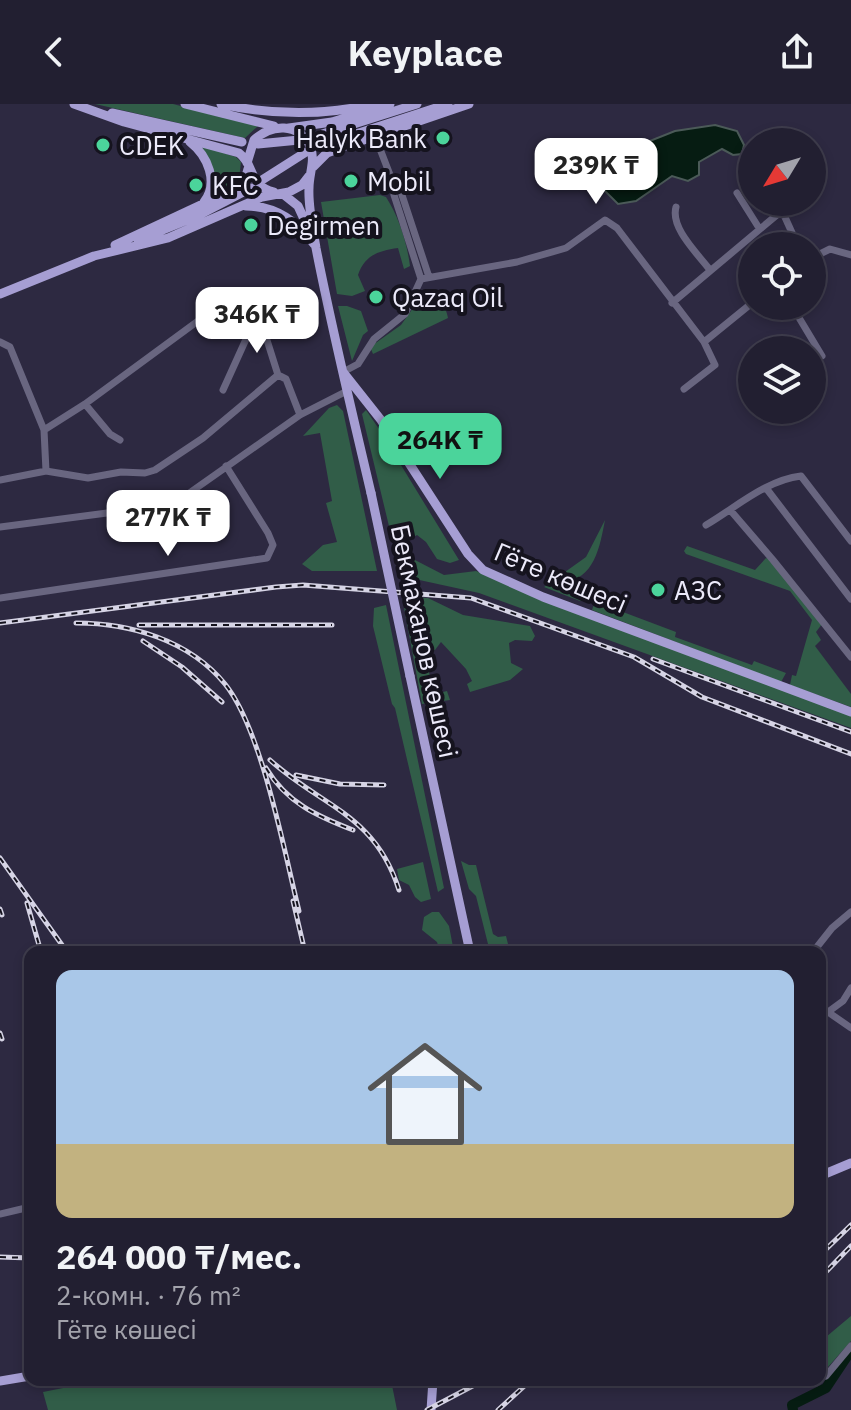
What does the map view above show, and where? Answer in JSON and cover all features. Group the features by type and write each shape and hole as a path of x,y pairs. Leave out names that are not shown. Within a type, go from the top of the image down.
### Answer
{"main road":[{"path":"74,104 124,122 239,153 254,180 262,188 279,193"},
{"path":"74,104 250,145 299,140"},
{"path":"185,104 289,128 332,122 390,104"},
{"path":"221,104 301,114 373,104"},
{"path":"417,104 317,141 448,104"},
{"path":"0,294 94,256 168,238 302,185 327,153 469,104"},
{"path":"94,256 238,185 245,180 250,145 257,137 277,127"},
{"path":"289,128 305,138 310,147 313,156 311,172"},
{"path":"184,138 199,149 209,171 211,188 201,205"},
{"path":"262,180 306,152"},
{"name":"Бекмаханов көшесі","path":"311,172 309,197 316,246 469,946"},
{"path":"117,249 199,215 251,188"},
{"name":"Бекмаханов көшесі","path":"279,193 298,206 316,246"},
{"path":"242,207 266,209 289,219 305,231 316,246"},
{"name":"Гёте көшесі","path":"343,372 371,407 468,554 483,570 543,597 851,712"},
{"path":"354,419 360,405 371,407"},
{"path":"826,1173 851,1163"},
{"path":"0,1381 24,1377"},
{"path":"431,1410 433,1386"}],"street":[{"path":"343,372 358,364 374,339 405,314 425,278 401,192 392,180 375,136"},
{"path":"737,193 759,228"},
{"path":"676,207 674,216 678,226 710,270"},
{"path":"672,303 772,217 784,215 792,232"},
{"path":"425,278 517,262 566,248 605,220 617,228 704,342 715,365 684,389"},
{"path":"826,251 850,253"},
{"path":"254,299 278,375 286,379 300,415"},
{"path":"704,342 738,314"},
{"path":"44,430 85,404 202,318 228,322 242,320 247,341 223,390"},
{"path":"0,342 10,347 44,430 46,471"},
{"path":"0,480 46,471 88,478 155,470 203,438 278,375"},
{"path":"0,527 168,505 300,415 347,391"},
{"path":"85,404 110,434 120,440"},
{"path":"0,598 267,558 273,545 268,533 226,466"},
{"path":"706,525 766,488 801,476 851,541"},
{"path":"766,488 851,599"},
{"path":"731,511 851,657"},
{"path":"818,946 851,912"},
{"path":"826,1011 843,1001 851,988"},
{"path":"826,1013 851,1028"},
{"path":"0,1214 24,1208"},
{"path":"826,1376 851,1346"}],"green space":[{"path":"95,104 173,104 258,126 245,138"},
{"path":"199,145 236,157 241,162 239,179 212,198"},
{"path":"380,195 386,197 399,222 410,266 404,269 398,248 378,253 368,258 358,275 365,291 352,296 337,294 321,202"},
{"path":"423,294 440,301 448,318 373,354 370,347 401,325"},
{"path":"338,306 361,311 368,331 363,335 352,361"},
{"path":"337,405 343,411 377,571 312,571 302,564 323,545 337,542 326,503 332,501 320,433 303,436 329,408"},
{"path":"366,410 459,560 450,563 437,559 426,542 417,535 409,540 413,559 444,575 476,571 851,716 851,728 479,593 401,576 362,414"},
{"path":"605,520 593,562 579,577 557,581 555,588 580,598 584,589 587,590 585,596 591,598 594,592 618,599 615,609 676,632 675,637 752,665 754,661 786,673 781,682 592,610 594,604 544,587 586,557"},
{"path":"687,546 755,570 766,558 777,561 822,624 816,632 821,640 815,646 851,694 851,707 790,685 792,675 796,676 812,620 790,591 686,554"},
{"path":"402,597 428,598 463,615 530,626 535,636 532,641 515,640 509,643 511,663 523,669 510,680 470,692 467,684 472,681 466,669 441,642 435,650 424,654 435,694 447,691 450,700 422,704"},
{"path":"386,605 444,888 438,892 373,626 374,608"},
{"path":"461,861 476,865 493,934 506,936 508,946 488,946 476,896 469,889"},
{"path":"423,862 431,899 421,902 409,885 399,880 397,869"},
{"path":"439,912 449,926 453,946 438,946 422,930 424,917"},
{"path":"851,1316 851,1341 826,1369 826,1337"},
{"path":"73,1386 392,1386 397,1410 48,1410 43,1392"}],"shaded area":[{"path":"715,125 737,131 738,154 722,149 699,162 699,175 688,181 672,176 636,201 618,204 601,187 599,177 627,150 675,131"}],"waterway":[{"path":"793,1410 792,1405 826,1388 850,1352"}],"railway":[{"path":"0,623 303,585 471,598 634,657 702,697 851,754"},
{"path":"76,623 117,626 157,637 194,656 225,684 238,704 261,760 299,911"},
{"path":"139,625 332,625"},
{"path":"143,641 182,667 222,702"},
{"path":"653,659 851,732"},
{"path":"270,760 361,828 389,865 399,890"},
{"path":"266,768 283,790 304,807 353,830"},
{"path":"296,775 340,784 384,785"},
{"path":"0,858 63,946"},
{"path":"293,901 304,946"},
{"path":"27,903 39,946"},
{"path":"0,909 2,915"},
{"path":"0,1033 2,1039"},
{"path":"826,1249 851,1225"},
{"path":"826,1272 851,1246"},
{"path":"0,1257 24,1258"},
{"path":"427,1410 473,1386"},
{"path":"498,1410 524,1386"}],"place":[{"name":"Halyk Bank","path":"443,138"},
{"name":"CDEK","path":"103,145"},
{"name":"Mobil","path":"351,181"},
{"name":"KFC","path":"196,185"},
{"name":"Degirmen","path":"251,225"},
{"name":"Qazaq Oil","path":"376,297"},
{"name":"АЗС","path":"658,590"}]}
